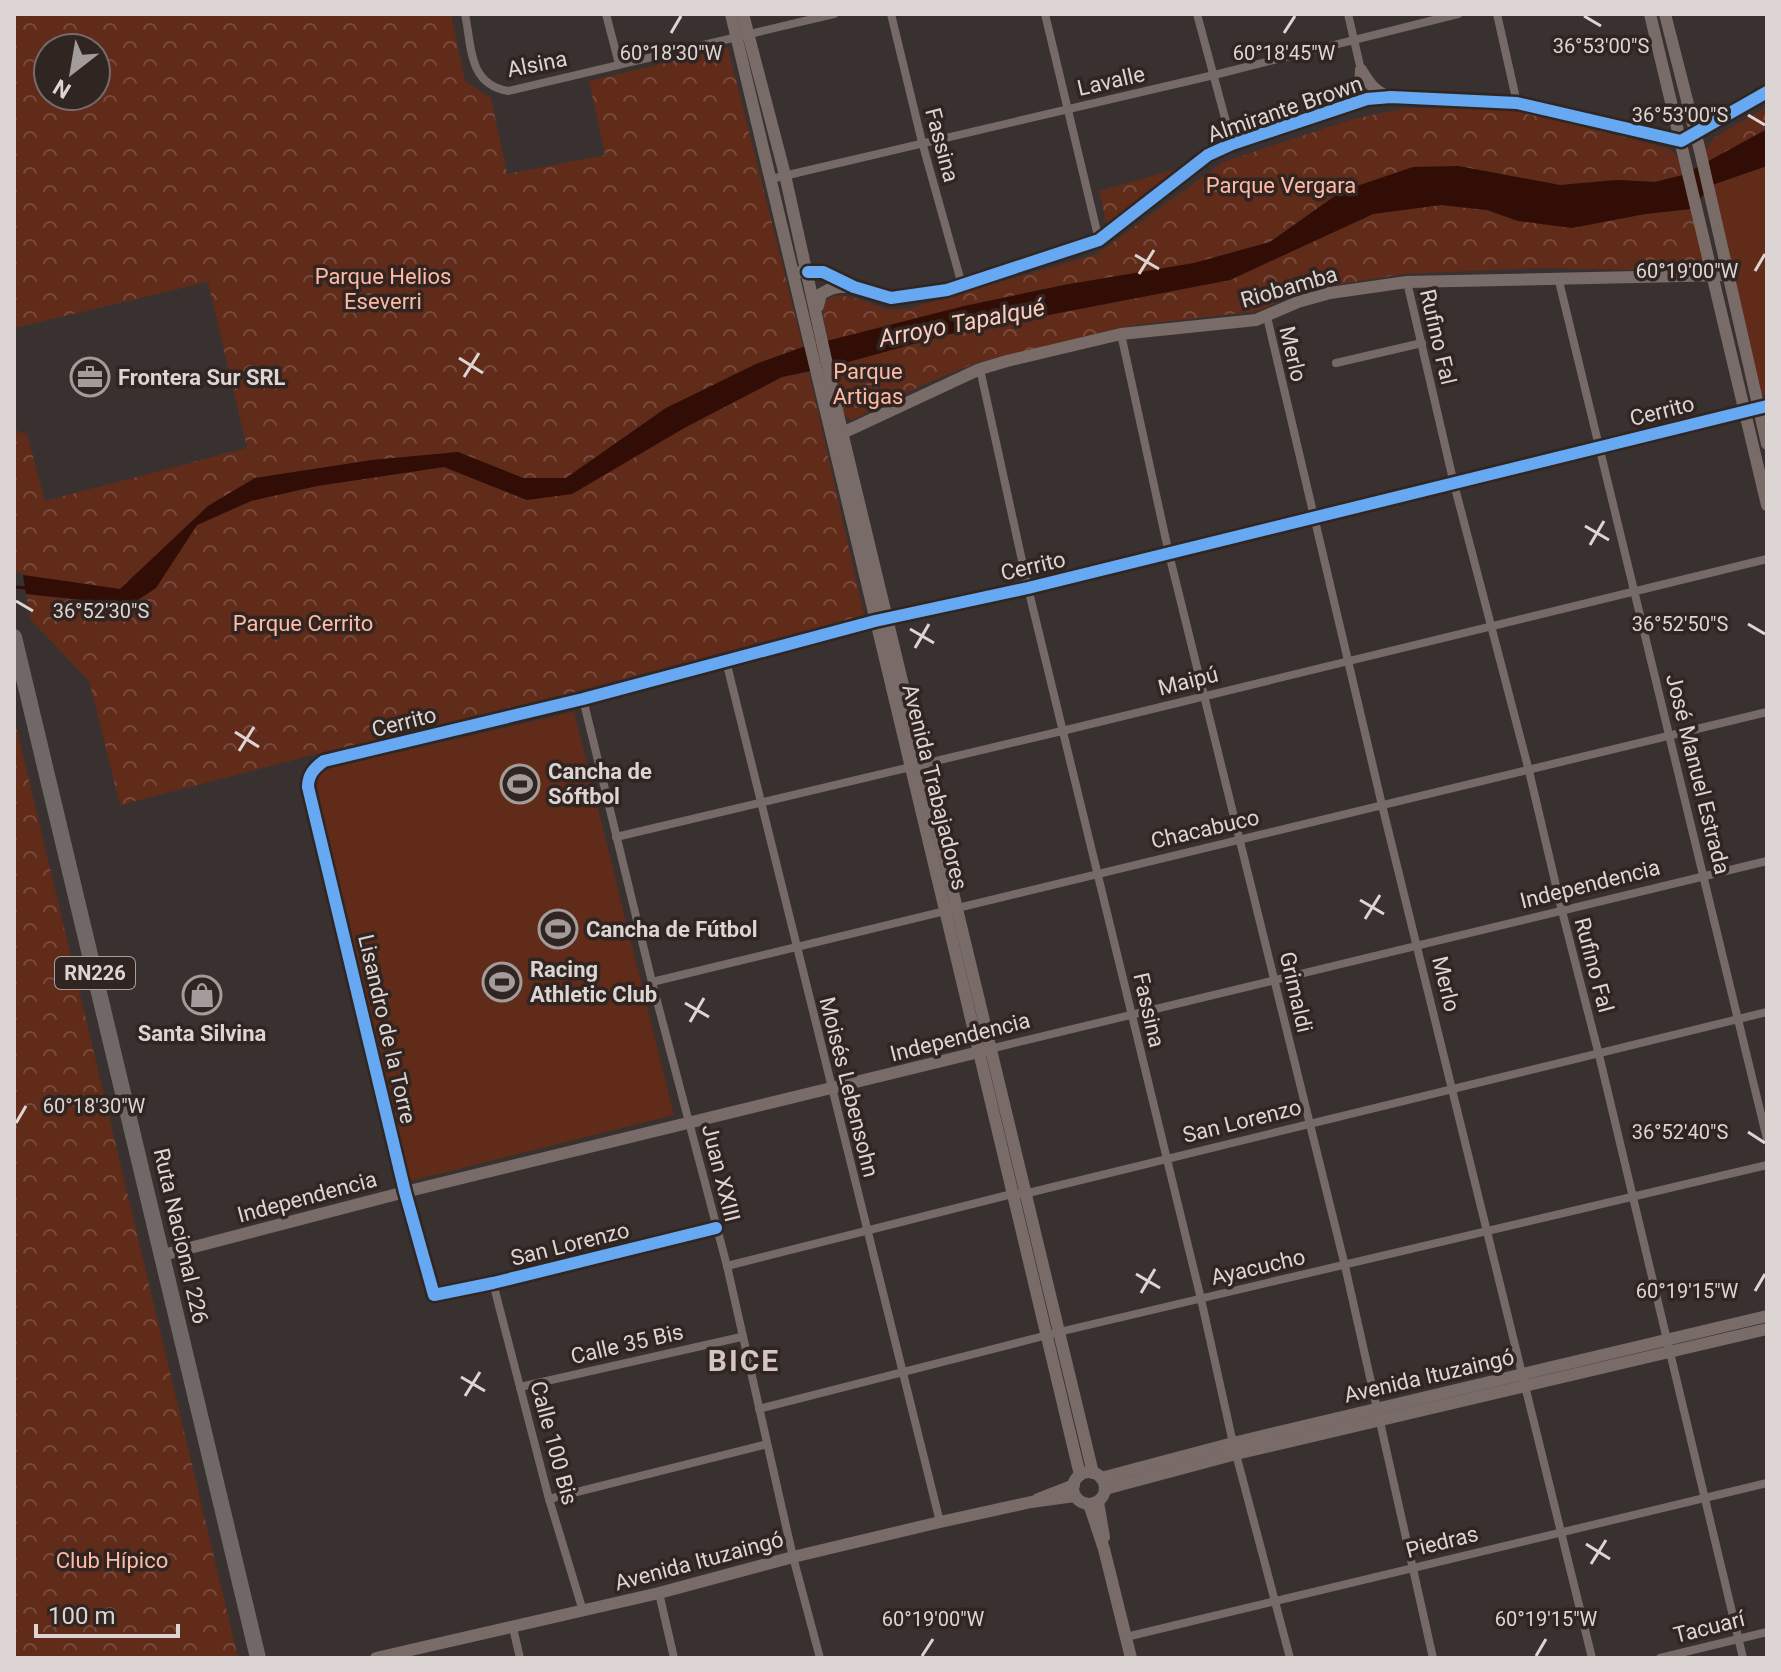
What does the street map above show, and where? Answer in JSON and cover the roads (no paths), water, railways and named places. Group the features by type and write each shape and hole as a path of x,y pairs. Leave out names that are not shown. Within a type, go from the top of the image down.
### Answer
{"highway":[{"name":"Ruta Nacional 226","path":"14,637 258,1658"}],"main road":[{"name":"Avenida Trabajadores","path":"731,14 742,35 785,175 818,313 830,405"},
{"name":"Avenida Trabajadores","path":"743,14 742,35 771,179 803,317 889,618 916,766"},
{"path":"1650,14 1707,255 1767,444"},
{"path":"1665,14 1700,151 1757,409 1767,505"},
{"path":"1361,70 1380,93 1391,97"},
{"path":"1348,106 1360,88 1361,70"},
{"path":"1682,148 1695,133 1767,92"},
{"name":"Almirante Brown","path":"793,273 823,272 854,287 891,298 962,285 1099,240 1198,161 1232,144 1367,99 1391,97 1517,103 1682,148"},
{"name":"Riobamba","path":"838,435 980,369 1121,334 1267,317 1316,295 1407,282 1727,275"},
{"path":"818,313 821,294 838,286 854,287"},
{"name":"Avenida Trabajadores","path":"838,435 875,621 916,766 1088,1483"},
{"name":"Independencia","path":"163,1255 405,1192 984,1051"},
{"name":"Avenida Ituzaingó","path":"1234,1448 1379,1422 1523,1381 1668,1346 1767,1316"},
{"name":"Avenida Ituzaingó","path":"1668,1346 1767,1329"},
{"name":"Avenida Ituzaingó","path":"376,1658 513,1628 793,1557 1031,1502 1088,1483 1234,1448 1376,1409 1523,1381"},
{"path":"1088,1483 1079,1501 1093,1503"},
{"path":"1088,1483 1103,1523 1104,1549 1131,1658"}],"street":[{"name":"Alsina","path":"465,14 477,72 482,81 508,91 834,14"},
{"path":"606,14 619,64"},
{"name":"Fassina","path":"891,14 922,142 962,285"},
{"path":"1045,14 1099,240"},
{"path":"1197,14 1232,144"},
{"path":"1348,14 1361,70"},
{"name":"Lavalle","path":"771,179 1458,14"},
{"path":"1497,14 1517,103"},
{"name":"José Manuel Estrada","path":"1558,277 1767,1139"},
{"name":"Rufino Fal","path":"1407,282 1454,484 1599,1055 1743,1658"},
{"name":"Merlo","path":"1267,317 1312,519 1592,1658"},
{"name":"Grimaldi","path":"1121,334 1169,554 1242,839 1345,1266 1433,1658"},
{"path":"1336,363 1422,343"},
{"name":"Fassina","path":"980,369 1028,588 1201,1299 1234,1448 1290,1658"},
{"name":"Cerrito","path":"312,772 324,761 583,699 875,621 1028,588 1757,409"},
{"name":"Maipú","path":"616,837 1767,559"},
{"name":"Moisés Lebensohn","path":"726,661 940,1522"},
{"name":"Juan XXIII","path":"583,699 652,982 727,1266 793,1557 820,1658"},
{"name":"Chacabuco","path":"652,982 1098,871 1767,712"},
{"name":"Lisandro de la Torre","path":"312,772 308,787 405,1192 434,1295"},
{"name":"Independencia","path":"984,1051 1767,861"},
{"name":"San Lorenzo","path":"727,1266 1767,1012"},
{"name":"Ayacucho","path":"759,1409 1053,1333 1767,1165"},
{"name":"San Lorenzo","path":"434,1295 716,1228"},
{"name":"Calle 100 Bis","path":"493,1283 549,1499 583,1611"},
{"name":"Calle 35 Bis","path":"520,1387 741,1337"},
{"path":"549,1499 767,1444"},
{"name":"Piedras","path":"1126,1637 1767,1483"},
{"path":"659,1593 674,1658"},
{"path":"513,1628 520,1658"},
{"name":"Tacuarí","path":"1660,1658 1767,1632"}],"water":[{"path":"1767,129 1767,166 1712,185 1691,209 1572,228 1518,221 1487,210 1441,205 1373,214 1230,280 945,335 782,377 686,427 572,494 527,500 444,467 317,486 251,501 197,525 156,588 130,605 26,594 23,575 120,589 208,506 255,478 372,460 458,452 523,478 566,478 666,408 756,364 803,347 964,306 1194,263 1270,242 1342,191 1413,167 1458,166 1560,185 1617,180 1655,182 1683,175"}],"waterway":[{"name":"Arroyo Tapalqué","path":"14,587 27,588"}],"place":[{"name":"Frontera Sur SRL","path":"90,377"},
{"name":"Cancha de Sóftbol","path":"520,784"},
{"name":"Cancha de Fútbol","path":"558,929"},
{"name":"Racing Athletic Club","path":"502,982"},
{"name":"Santa Silvina","path":"202,995"}],"district":[{"name":"BICE","path":"744,1360"}],"park label":[{"name":"Parque Vergara","path":"1281,185"},
{"name":"Parque Helios Eseverri","path":"383,288"},
{"name":"Parque Artigas","path":"868,384"},
{"name":"Parque Cerrito","path":"303,623"},
{"name":"Club Hípico","path":"112,1560"}]}
